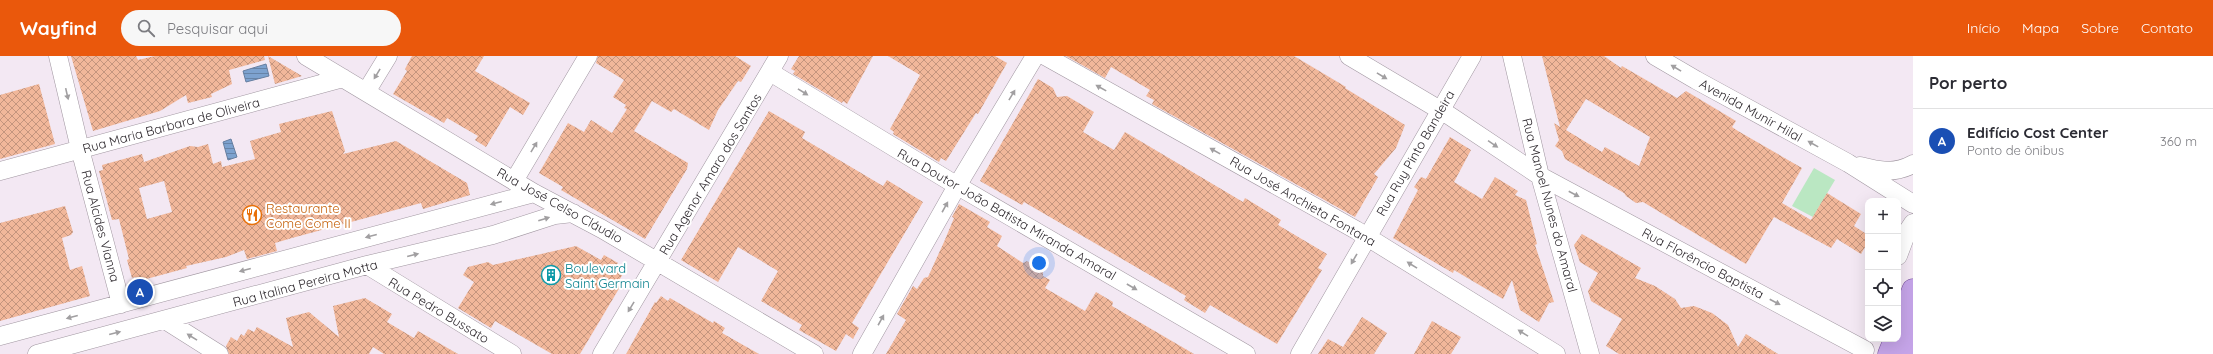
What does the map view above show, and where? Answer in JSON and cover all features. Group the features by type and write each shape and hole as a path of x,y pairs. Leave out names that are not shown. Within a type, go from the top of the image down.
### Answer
{"main road":[{"path":"1901,323 1913,290"},
{"path":"1905,354 1913,333"},
{"path":"1889,354 1894,342"}],"street":[{"name":"Rua Alcides Vianna","path":"58,56 80,149 121,304"},
{"name":"Rua José Celso Cláudio","path":"306,56 534,193 573,212 814,354"},
{"path":"366,92 388,56"},
{"path":"514,180 588,56"},
{"name":"Rua Agenor Amaro dos Santos","path":"602,354 779,56"},
{"path":"862,354 957,186 1036,56"},
{"name":"Rua José Anchieta Fontana","path":"1045,56 1367,237 1556,354"},
{"name":"Rua Florêncio Baptista","path":"1349,56 1440,110 1540,176 1866,348"},
{"name":"Rua Ruy Pinto Bandeira","path":"1300,354 1472,56"},
{"name":"Rua Manoel Nunes do Amaral","path":"1512,56 1540,176 1590,354"},
{"name":"Avenida Munir Hilal","path":"1656,56 1696,80 1848,163 1913,204"},
{"name":"Rua Doutor João Batista Miranda Amaral","path":"770,72 957,186 1246,354"},
{"name":"Rua Maria Barbara de Oliveira","path":"0,171 343,78"},
{"name":"Avenida Munir Hilal","path":"1848,163 1879,171 1902,170 1913,164"},
{"path":"0,336 534,193"},
{"path":"493,235 520,220 526,213 534,193"},
{"name":"Rua Italina Pereira Motta","path":"37,354 367,266 493,235 554,216 573,212"},
{"path":"1901,248 1907,232 1913,223"},
{"name":"Rua Pedro Bussato","path":"367,266 512,354"},
{"path":"164,320 219,354"},
{"path":"82,354 93,338"}],"green space":[{"path":"1814,168 1835,180 1813,217 1792,206"}],"water":[{"path":"266,64 269,76 246,82 243,71"},
{"path":"231,139 237,157 228,160 223,142"}],"building":[{"path":"71,56 136,56 138,60 155,56 264,56 265,60 229,70 232,84 211,94 212,97 188,103 186,95 160,111 93,131"},
{"path":"268,56 302,76 275,84"},
{"path":"412,56 484,56 475,71 530,103 523,115 510,107 486,147 475,140 478,136 447,118 444,123 393,94 407,71 405,69"},
{"path":"598,56 735,56 751,66 741,82 738,81 718,110 709,130 674,109 671,112 652,101 634,131 688,163 687,169 645,239 561,190 563,187 539,173 568,123 584,132 591,120 612,133 627,109 624,108 626,105 613,97 624,80 596,63"},
{"path":"799,56 873,56 847,104 843,101 842,103 793,74 795,71 791,69"},
{"path":"888,56 995,56 1007,63 978,114 976,113 946,161 941,158 939,162 893,134 894,132 890,129 920,75"},
{"path":"1066,56 1294,56 1405,125 1396,148 1374,174 1378,177 1355,217 1152,104 1154,100 1146,96 1150,90 1111,67 1105,78"},
{"path":"1542,56 1604,56 1621,68 1622,66 1677,98 1686,91 1736,121 1732,127 1738,131 1802,168 1782,203 1811,220 1827,193 1861,214 1854,226 1865,233 1865,247 1861,254 1837,239 1831,248 1774,217 1746,264 1643,202 1636,203 1624,193 1565,159 1562,151 1555,146 1559,140 1554,123 1560,127","holes":["1586,99 1650,137 1639,166 1605,147 1602,152 1566,130"]},
{"path":"1038,79 1053,88 1057,97 1067,96 1094,112 1083,132 1114,150 1125,132 1243,202 1245,198 1281,220 1278,225 1327,254 1318,268 1322,270 1277,344 1210,305 1205,313 1184,300 1186,296 1024,202 1022,205 980,181"},
{"path":"39,84 55,144 0,159 0,95"},
{"path":"332,111 345,151 343,154 396,141 467,183 470,195 423,209 421,203 292,238 275,243 277,251 247,259 244,250 226,257 186,266 187,268 139,281 135,277 132,278 119,219 112,220 99,171 103,170 102,165 142,154 144,162 190,146 198,147 208,144 213,164 221,161 222,167 255,159 250,141 281,132 279,124","holes":["164,181 172,212 147,219 139,188"]},
{"path":"769,111 805,132 802,138 883,186 887,180 923,202 852,323 859,328 853,339 846,334 836,351 799,330 802,325 761,301 778,271 738,247 718,282 681,260"},
{"path":"1450,137 1471,150 1454,182 1482,199 1495,177 1518,191 1515,195 1526,200 1537,244 1535,245 1554,302 1549,303 1539,322 1520,310 1512,280 1503,299 1454,270 1453,273 1393,238 1418,190 1414,187 1421,177 1426,179"},
{"path":"959,204 990,222 987,227 1002,236 997,246 1023,263 1027,261 1043,271 1043,276 1050,280 1045,288 1085,311 1096,292 1113,302 1112,306 1194,354 886,354 906,320 897,314 913,286 917,289 924,278 928,277 954,218 952,217"},
{"path":"65,206 73,232 71,235 62,238 70,270 82,266 90,296 0,321 0,223"},
{"path":"1582,234 1641,268 1635,278 1655,286 1675,299 1681,308 1694,306 1712,313 1728,325 1738,347 1746,334 1778,354 1619,354 1606,346 1622,319 1591,301 1588,291 1598,273 1580,262 1574,245"},
{"path":"576,246 601,260 604,255 618,263 614,269 623,274 616,285 620,287 580,354 552,354 495,321 491,328 458,308 474,282 463,275 468,267 488,262 493,265"},
{"path":"661,296 668,301 670,298 713,323 714,321 725,328 722,333 759,354 626,354 655,302 656,303"},
{"path":"365,298 392,314 387,322 414,338 418,331 458,354 384,354 373,347 369,354 229,354 226,346 231,337 237,341 241,334 244,336 248,329 254,332 257,327 293,347 286,318 309,312 339,337 333,306"},
{"path":"1362,317 1387,333 1374,354 1318,354 1328,339 1343,347"},
{"path":"1432,321 1461,337 1451,354 1414,354"}],"place":[{"name":"Restaurante Come Come II","path":"252,215"},
{"name":"Boulevard Saint Germain","path":"551,275"},
{"name":"Edifício Cost Center","path":"140,292"}]}
